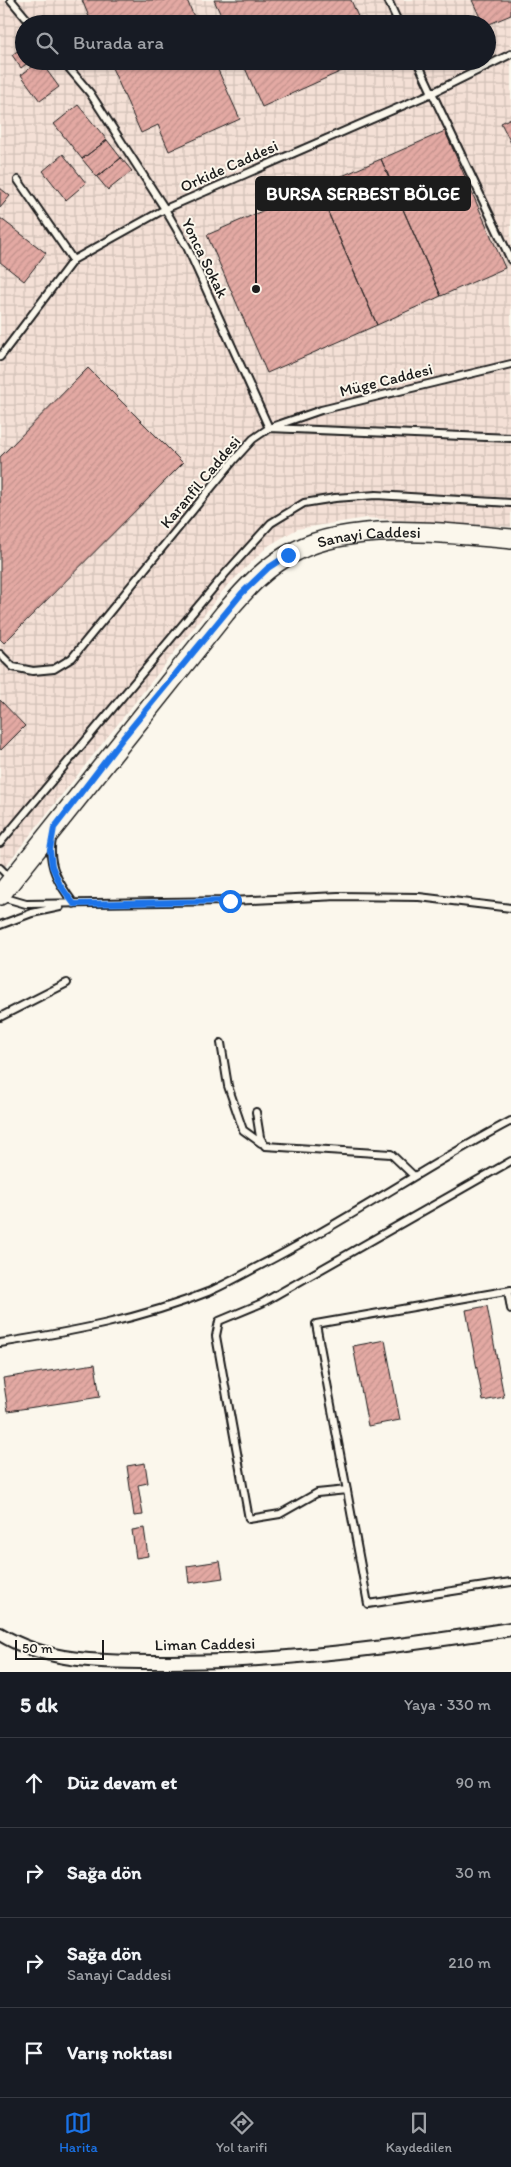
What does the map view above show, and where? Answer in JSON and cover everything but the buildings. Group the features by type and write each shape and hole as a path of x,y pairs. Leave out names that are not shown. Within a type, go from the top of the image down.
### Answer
{"main road":[{"name":"Sanayi Caddesi","path":"0,896 6,875 54,828 225,613 255,580 277,562 297,550 319,541 347,536 416,532 511,538"}],"street":[{"name":"Liman Caddesi","path":"0,1634 28,1648 79,1660 185,1662 245,1661 415,1644 511,1629"},
{"path":"0,1641 13,1642"}],"lane":[{"path":"11,0 24,15"},
{"path":"388,0 395,15"},
{"name":"Orkide Caddesi","path":"496,61 511,54"},
{"name":"Yonca Sokak","path":"71,70 90,93 165,209 187,247 269,428"},
{"path":"421,70 511,260"},
{"name":"Orkide Caddesi","path":"0,357 73,260 165,209 432,93 479,70"},
{"path":"18,180 73,260"},
{"name":"Müge Caddesi","path":"269,428 321,410 511,364"},
{"path":"269,428 511,438"},
{"name":"Karanfil Caddesi","path":"0,654 13,667 33,671 54,669 72,658 233,461 253,440 269,428"},
{"path":"0,843 225,574 271,523 304,503 335,498 376,495 511,503"},
{"path":"54,828 50,850 52,866 60,885 74,904"},
{"path":"0,896 26,904 230,901 338,896 419,897 511,908"},
{"path":"0,925 32,913 74,904"},
{"path":"0,1017 67,983"},
{"path":"221,1043 228,1086 243,1130 264,1145 391,1154 414,1176"},
{"path":"256,1112 260,1137 264,1145"},
{"path":"0,1343 71,1332 143,1314 210,1291 308,1241 414,1176 511,1121"},
{"path":"347,1490 317,1493 280,1514 249,1519 216,1336 218,1321 262,1303 511,1161"},
{"path":"511,1309 509,1291 316,1324 368,1604 511,1582"}],"shaded area":[{"path":"0,0 511,0 511,527 366,518 297,529 268,546 226,587 0,873"}],"place":[{"name":"BURSA SERBEST BÖLGE","path":"256,289"}],"route":[{"path":"230,901 74,904 60,885 52,866 50,850 54,828 123,738 242,593 268,568 288,555"}]}
